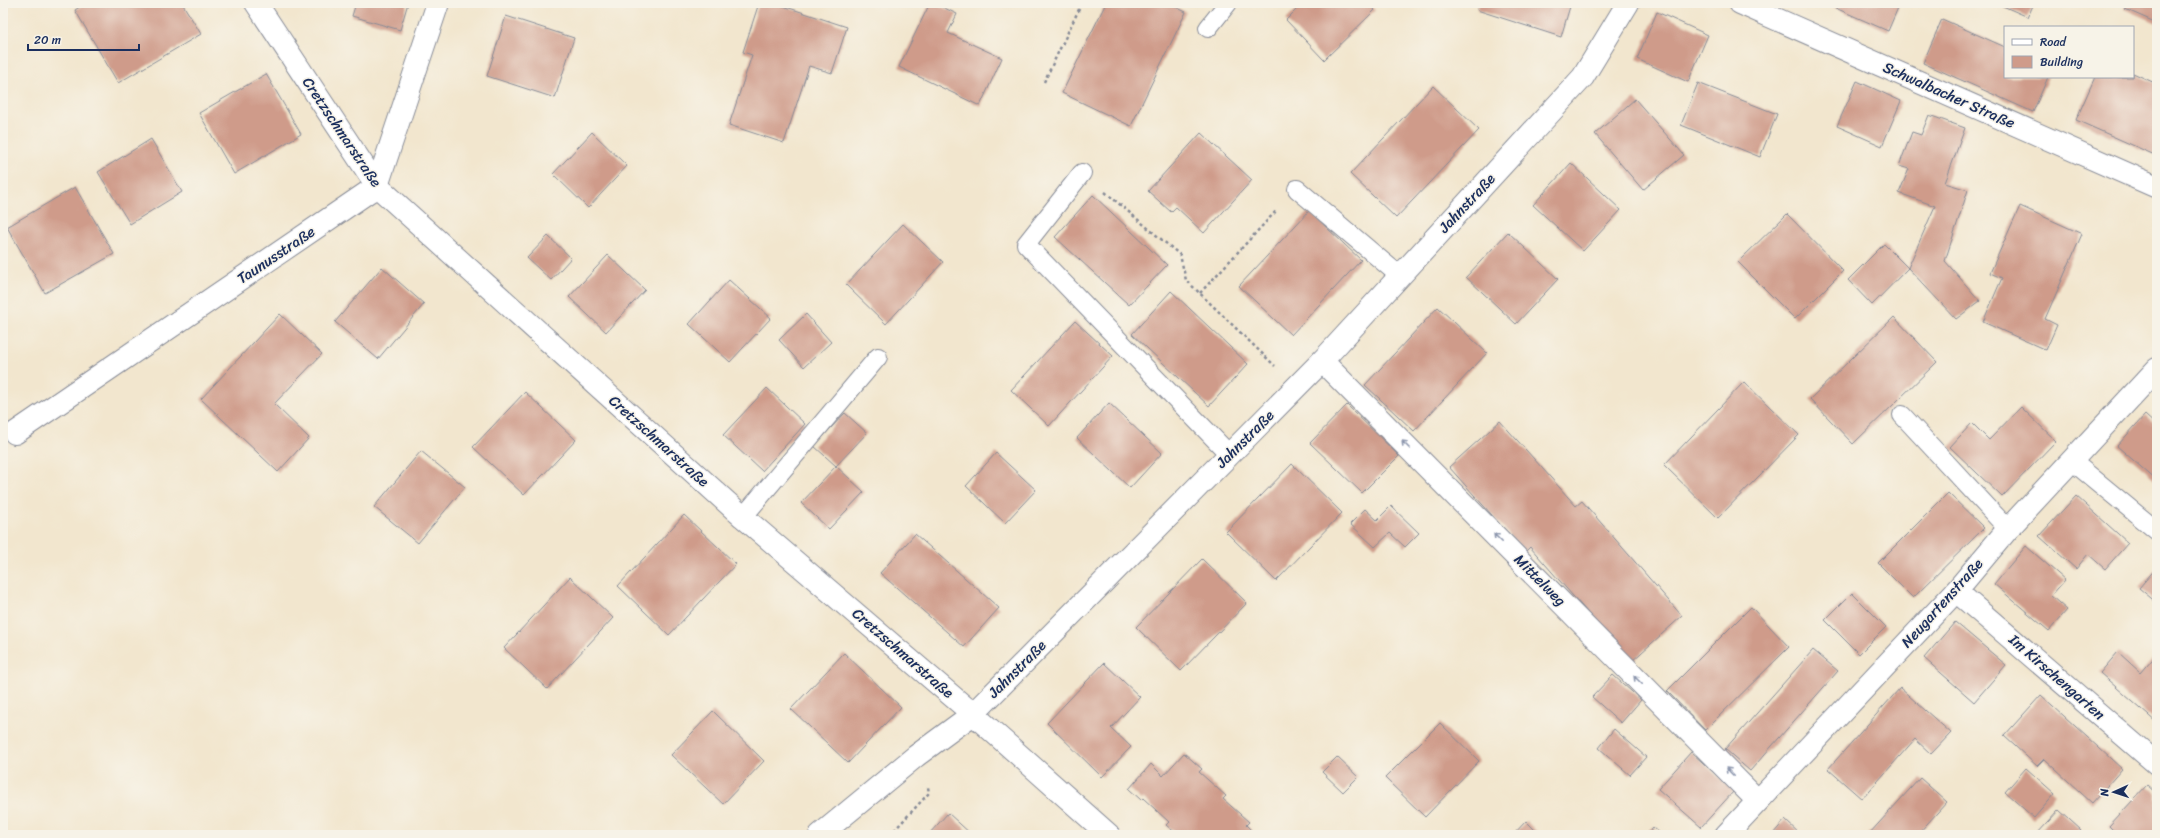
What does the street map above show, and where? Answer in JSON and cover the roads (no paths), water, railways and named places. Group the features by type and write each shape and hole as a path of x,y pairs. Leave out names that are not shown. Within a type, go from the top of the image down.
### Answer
{"street":[{"name":"Cretzschmarstraße","path":"256,3 377,186 743,517 973,714 1109,835"},
{"path":"377,186 438,3"},
{"name":"Jahnstraße","path":"820,835 916,756 973,714 1296,387 1583,77 1628,3"},
{"name":"Schwalbacher Straße","path":"1740,3 2157,188"},
{"name":"Taunusstraße","path":"14,433 377,186"},
{"name":"Mittelweg","path":"1322,360 1757,800"},
{"name":"Neugartenstraße","path":"1726,835 1757,800 1956,591 2008,529 2157,369"},
{"name":"Im Kirschengarten","path":"1956,591 2157,764"}],"lane":[{"path":"1208,28 1228,3"},
{"path":"1082,173 1026,244 1230,454"},
{"path":"1297,189 1400,276"},
{"path":"743,517 878,357"},
{"path":"1902,415 2008,529"},
{"path":"2072,461 2157,531"}]}
